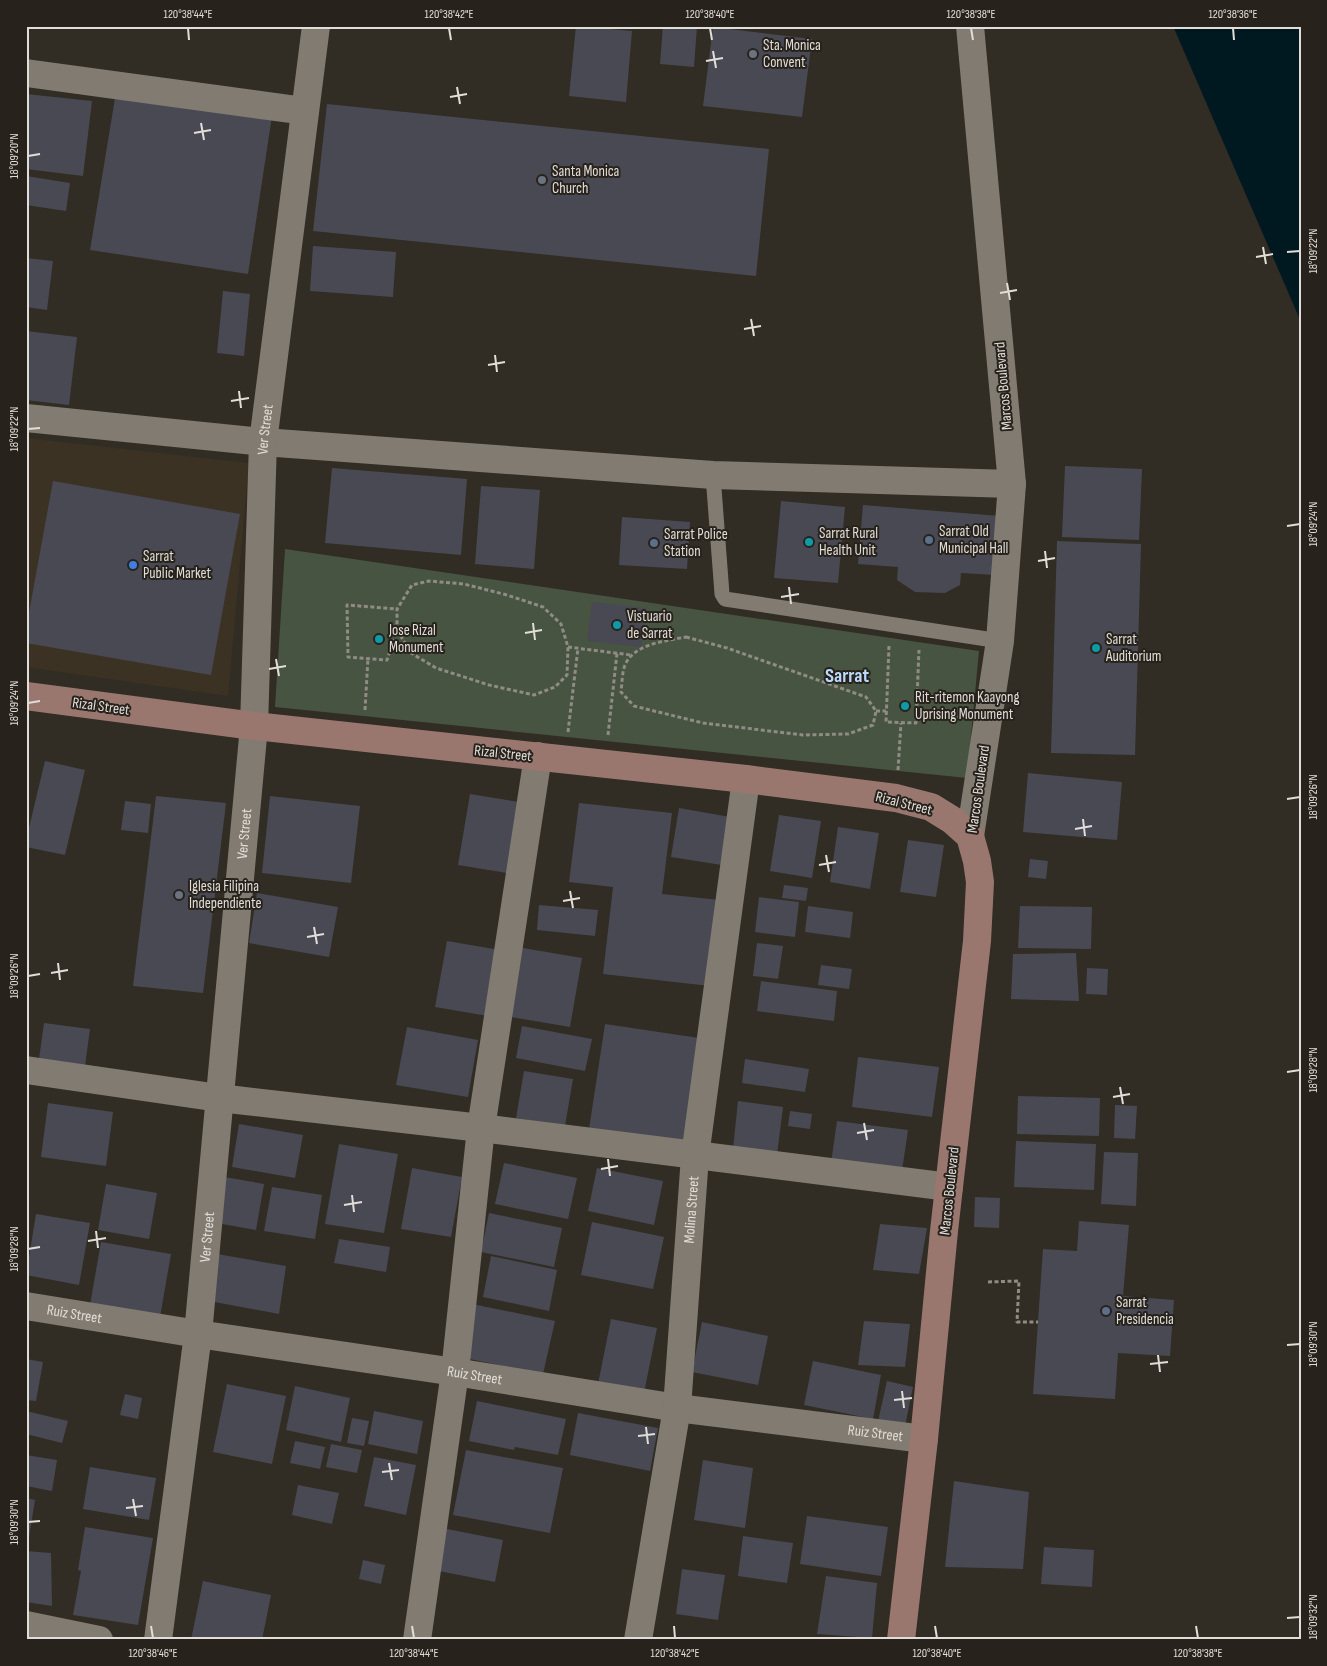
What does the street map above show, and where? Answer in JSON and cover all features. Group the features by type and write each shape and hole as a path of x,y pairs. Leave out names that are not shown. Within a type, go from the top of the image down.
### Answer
{"main road":[{"name":"Rizal Street","path":"26,696 254,726 746,779 896,798 931,807 952,820 970,836"},
{"name":"Marcos Boulevard","path":"901,1640 977,941 980,882 977,861 970,836"}],"street":[{"name":"Ver Street","path":"158,1640 198,1334 254,726 263,442 316,26"},
{"name":"Marcos Boulevard","path":"970,26 1012,484 1000,641 970,836"},
{"path":"26,73 305,111"},
{"path":"26,418 263,442 713,475 1012,484"},
{"path":"417,1640 455,1372 481,1128 538,756"},
{"name":"Molina Street","path":"638,1640 677,1408 695,1156 746,779"},
{"path":"26,1070 219,1098 481,1128 949,1188"},
{"name":"Ruiz Street","path":"26,1306 677,1408 924,1439"},
{"path":"26,1626 99,1640"}],"lane":[{"path":"713,475 722,594 725,599 1000,641"}],"path":[{"path":"397,609 347,605 348,657 387,660 397,630 397,609 412,585 429,581 464,584 543,607 561,624 568,647 567,675 555,687 534,695 489,685 436,668 411,653 397,630"},
{"path":"890,625 886,722 916,723 920,629"},
{"path":"686,637 728,648 866,697 876,711 873,724 848,734 803,735 703,723 634,706 621,692 624,668 631,655 654,643 686,637"},
{"path":"568,647 631,655"},
{"path":"538,756 568,734 578,648"},
{"path":"605,764 617,653"},
{"path":"364,738 368,658"},
{"path":"876,711 886,711"},
{"path":"916,712 988,722"},
{"path":"896,798 901,723"},
{"path":"988,1282 1019,1281 1017,1322 1038,1322"}],"shaded area":[{"name":"Sarrat Public Market","path":"26,438 249,463 228,696 26,667"}],"green space":[{"path":"285,549 979,651 967,778 275,707"}],"water":[{"path":"1173,26 1301,26 1301,322"}],"building":[{"path":"576,26 632,31 626,102 569,96"},
{"path":"663,26 697,26 694,67 660,64"},
{"path":"713,27 812,39 802,117 703,106"},
{"path":"116,92 272,116 248,274 90,250"},
{"path":"26,94 92,101 83,176 26,169"},
{"name":"Santa Monica Church","path":"327,104 769,149 756,276 313,231"},
{"path":"26,176 70,183 66,211 26,205"},
{"path":"313,246 396,252 393,297 310,291"},
{"path":"26,258 53,261 47,310 26,307"},
{"path":"223,291 250,294 244,356 217,353"},
{"path":"26,331 77,337 69,405 26,400"},
{"path":"1065,466 1142,469 1139,540 1062,537"},
{"path":"332,468 467,479 461,555 325,543"},
{"name":"Sarrat Public Market","path":"53,481 240,514 211,675 26,643 26,629"},
{"path":"481,486 540,490 534,569 475,564"},
{"name":"Sarrat Rural Health Unit","path":"781,501 845,507 838,583 774,578"},
{"name":"Sarrat Old Municipal Hall","path":"863,505 1000,516 995,575 961,573 960,585 945,593 915,592 897,580 898,567 858,564"},
{"name":"Sarrat Police Station","path":"622,517 690,522 687,569 619,565"},
{"name":"Sarrat Auditorium","path":"1057,541 1141,544 1135,755 1051,753"},
{"name":"Vistuario de Sarrat","path":"592,602 646,608 641,647 587,641"},
{"path":"45,761 85,770 65,855 26,847 26,840"},
{"path":"1028,773 1122,782 1117,840 1023,832"},
{"path":"470,794 519,802 507,873 458,865"},
{"name":"Iglesia Filipina Independiente","path":"156,796 226,803 203,993 133,986"},
{"path":"270,796 360,806 351,883 262,873"},
{"path":"125,801 151,804 148,833 121,830"},
{"path":"579,803 672,813 662,894 720,900 710,986 603,974 613,887 569,882"},
{"path":"679,808 736,818 728,866 671,857"},
{"path":"779,815 821,821 812,878 770,871"},
{"path":"838,827 879,833 870,889 830,882"},
{"path":"908,840 944,845 936,897 900,892"},
{"path":"1030,859 1048,861 1046,879 1028,877"},
{"path":"784,885 808,888 806,901 782,898"},
{"path":"257,893 338,907 329,957 249,943"},
{"path":"759,897 799,902 795,937 755,932"},
{"path":"539,905 598,910 595,936 537,930"},
{"path":"808,906 853,912 850,938 805,932"},
{"path":"1020,906 1092,907 1091,949 1018,948"},
{"path":"447,941 500,950 488,1016 435,1007"},
{"path":"757,943 783,946 778,979 753,976"},
{"path":"517,947 582,958 570,1027 505,1016"},
{"path":"1076,953 1079,1001 1011,999 1013,954"},
{"path":"821,965 852,969 849,989 818,985"},
{"path":"1087,968 1108,969 1107,995 1086,994"},
{"path":"761,981 837,991 834,1021 757,1011"},
{"path":"44,1023 90,1029 85,1066 39,1059"},
{"path":"605,1024 706,1039 689,1151 588,1136"},
{"path":"522,1026 592,1039 585,1071 516,1058"},
{"path":"407,1027 478,1040 468,1097 396,1085"},
{"path":"858,1057 939,1067 932,1117 852,1107"},
{"path":"745,1059 809,1069 805,1092 742,1083"},
{"path":"524,1071 573,1079 565,1126 516,1118"},
{"path":"1018,1096 1100,1098 1099,1136 1017,1134"},
{"path":"738,1101 783,1107 777,1155 733,1149"},
{"path":"48,1103 113,1112 106,1166 41,1157"},
{"path":"1115,1105 1137,1106 1135,1139 1114,1138"},
{"path":"790,1111 812,1114 810,1129 788,1126"},
{"path":"837,1121 908,1130 902,1171 831,1163"},
{"path":"239,1124 303,1135 295,1178 232,1167"},
{"path":"1016,1141 1096,1144 1094,1190 1014,1187"},
{"path":"339,1144 398,1154 384,1233 325,1224"},
{"path":"1104,1152 1138,1153 1136,1206 1101,1204"},
{"path":"504,1163 577,1178 568,1219 495,1204"},
{"path":"412,1168 462,1177 451,1237 401,1229"},
{"path":"597,1168 663,1181 654,1225 588,1211"},
{"path":"219,1176 264,1184 256,1230 211,1222"},
{"path":"106,1184 157,1193 149,1239 98,1230"},
{"path":"272,1187 322,1195 315,1239 264,1231"},
{"path":"975,1197 1000,1198 999,1228 974,1227"},
{"path":"489,1213 562,1228 554,1267 481,1252"},
{"path":"36,1214 90,1223 79,1285 26,1275"},
{"name":"Sarrat Presidencia","path":"1079,1221 1129,1225 1123,1296 1174,1300 1170,1356 1118,1353 1115,1399 1033,1394 1043,1249 1077,1251"},
{"path":"592,1222 664,1237 653,1289 581,1275"},
{"path":"880,1224 927,1228 919,1274 873,1270"},
{"path":"339,1239 390,1247 386,1272 334,1263"},
{"path":"101,1242 171,1254 160,1317 90,1305"},
{"path":"217,1254 286,1266 279,1314 209,1301"},
{"path":"491,1256 557,1270 549,1311 483,1297"},
{"path":"472,1304 555,1321 543,1374 460,1357"},
{"path":"611,1319 657,1328 644,1393 598,1384"},
{"path":"864,1321 910,1324 905,1367 858,1365"},
{"path":"702,1322 768,1336 758,1385 692,1372"},
{"path":"26,1359 43,1362 36,1401 26,1400"},
{"path":"813,1361 881,1375 873,1419 804,1405"},
{"path":"887,1381 913,1387 905,1426 878,1421"},
{"path":"227,1384 286,1396 272,1464 213,1452"},
{"path":"295,1386 350,1398 341,1442 286,1430"},
{"path":"125,1394 142,1398 138,1419 120,1415"},
{"path":"477,1401 566,1419 558,1455 515,1447 514,1450 469,1441"},
{"path":"26,1411 68,1421 62,1443 26,1434"},
{"path":"374,1411 423,1421 417,1454 368,1444"},
{"path":"578,1413 658,1428 650,1471 570,1455"},
{"path":"352,1418 369,1421 364,1446 347,1443"},
{"path":"295,1441 325,1447 320,1469 290,1463"},
{"path":"331,1444 362,1450 357,1473 326,1467"},
{"path":"466,1450 563,1468 550,1533 453,1515"},
{"path":"26,1455 57,1460 52,1491 26,1486"},
{"path":"374,1457 416,1465 406,1515 364,1506"},
{"path":"703,1460 753,1468 745,1528 694,1520"},
{"path":"90,1467 156,1478 149,1520 83,1509"},
{"path":"954,1481 1029,1492 1023,1569 945,1567"},
{"path":"298,1485 339,1493 332,1524 292,1515"},
{"path":"26,1498 35,1500 28,1543 26,1543"},
{"path":"807,1516 888,1527 881,1576 800,1564"},
{"path":"85,1527 153,1538 138,1625 73,1615 81,1571 78,1570"},
{"path":"442,1528 503,1540 495,1582 434,1570"},
{"path":"743,1536 793,1543 787,1583 738,1576"},
{"path":"1044,1547 1094,1550 1092,1587 1041,1584"},
{"path":"26,1551 51,1553 52,1606 26,1602"},
{"path":"363,1560 385,1565 381,1584 359,1579"},
{"path":"682,1569 725,1575 718,1620 676,1614"},
{"path":"826,1576 877,1583 872,1638 817,1634"},
{"path":"203,1581 271,1595 262,1640 191,1640"}],"place":[{"name":"Sta. Monica Convent","path":"753,54"},
{"name":"Santa Monica Church","path":"542,180"},
{"name":"Sarrat Old Municipal Hall","path":"929,540"},
{"name":"Sarrat Rural Health Unit","path":"809,542"},
{"name":"Sarrat Police Station","path":"654,543"},
{"name":"Sarrat Public Market","path":"133,565"},
{"name":"Vistuario de Sarrat","path":"617,625"},
{"name":"Jose Rizal Monument","path":"379,639"},
{"name":"Sarrat Auditorium","path":"1096,648"},
{"name":"Rit-ritemon Kaayong Uprising Monument","path":"905,706"},
{"name":"Iglesia Filipina Independiente","path":"179,895"},
{"name":"Sarrat Presidencia","path":"1106,1311"}],"district":[{"name":"Sarrat","path":"847,675"}]}
